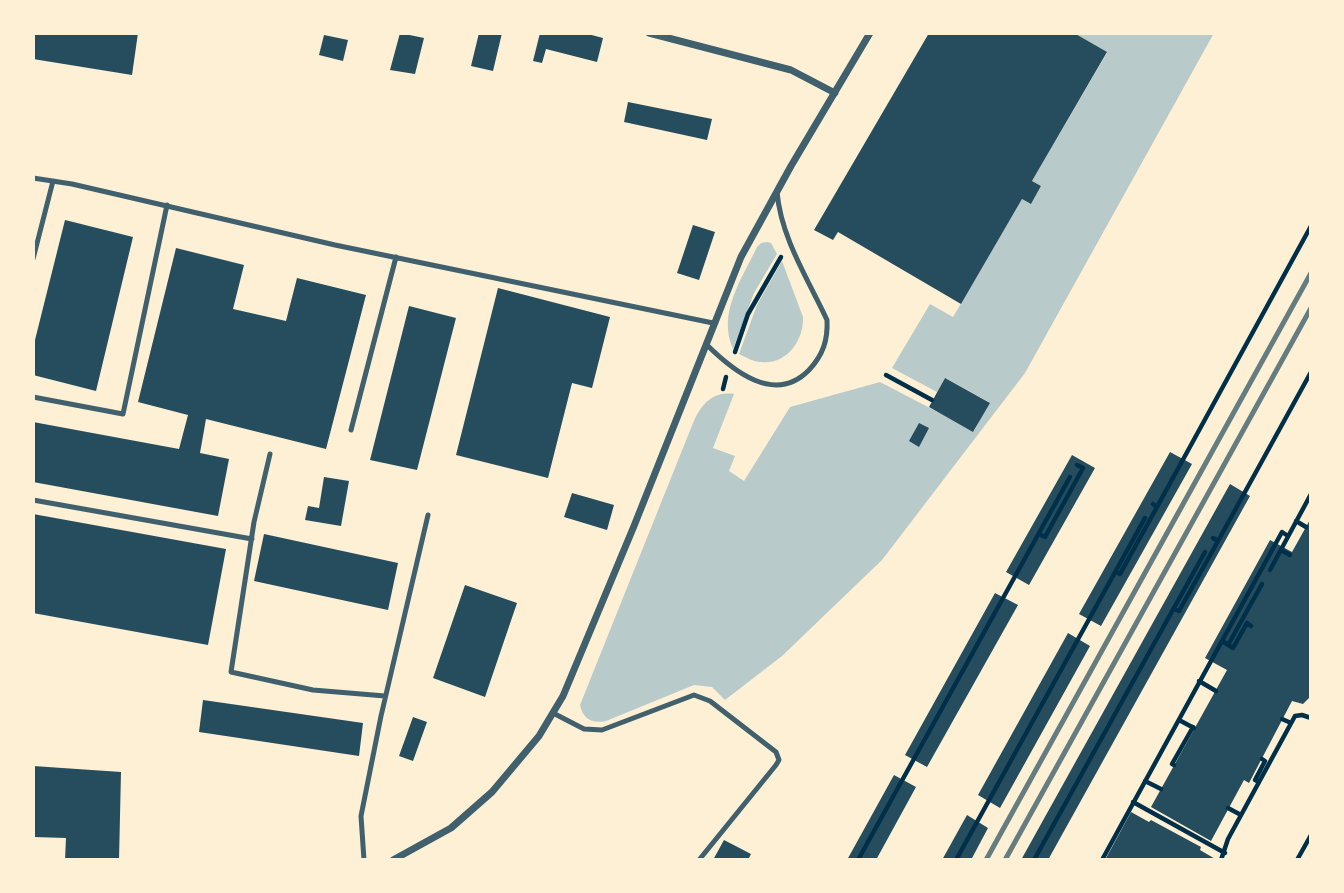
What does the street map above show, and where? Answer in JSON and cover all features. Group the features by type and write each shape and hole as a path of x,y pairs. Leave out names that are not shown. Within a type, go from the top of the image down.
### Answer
{"street":[{"path":"649,33 791,70 835,93"},
{"path":"393,860 451,828 492,792 539,736 553,712 580,660 741,257 870,33"}],"lane":[{"path":"33,178 713,323"},
{"path":"33,259 53,181"},
{"path":"706,344 730,365 771,386 788,385 800,379 823,351 828,332 827,320 790,243 779,212 777,192"},
{"path":"33,397 123,414 167,205"},
{"path":"351,430 396,257"},
{"path":"270,454 252,539 231,672 313,690 385,696"},
{"path":"33,500 252,539"},
{"path":"364,860 361,816 385,696 428,515"},
{"path":"553,712 584,729 602,730 694,695 710,701 776,752 779,760 776,765 699,860"}],"path":[{"path":"1116,572 1120,574 1311,226"},
{"path":"723,389 748,314 790,243"},
{"path":"1174,609 1179,611 1215,539 1311,372"},
{"path":"886,375 932,400"},
{"path":"1039,534 1045,537 1083,468 1077,465"},
{"path":"858,860 1070,477"},
{"path":"1270,570 1311,494"},
{"path":"956,860 1145,519"},
{"path":"1296,521 1306,527"},
{"path":"1102,860 1282,532 1288,536"},
{"path":"1280,550 1290,555"},
{"path":"1034,860 1205,552"},
{"path":"1228,645 1262,584"},
{"path":"1222,641 1233,648 1247,623 1251,626"},
{"path":"1199,681 1216,691"},
{"path":"1221,860 1228,839 1295,716 1311,718"},
{"path":"1282,719 1292,723"},
{"path":"1174,765 1172,764 1194,728 1179,720"},
{"path":"1259,782 1255,780 1265,761 1262,759"},
{"path":"1145,780 1161,789"},
{"path":"1133,802 1225,853"},
{"path":"1228,808 1241,815"},
{"path":"1297,860 1311,835"}],"shaded area":[{"path":"1074,33 1214,33 1025,373 882,560 782,656 725,700 712,687 694,685 606,721 596,722 589,719 583,714 580,705 693,423 700,410 713,397 734,394 713,448 735,456 729,471 744,481 790,407 880,382 974,431 989,402 945,378 937,392 892,368 930,304 953,317 1022,199 1031,204 1041,186 1032,181 1107,53"},
{"path":"771,243 777,254 754,293 733,349 728,322 733,296 757,247"},
{"path":"782,261 803,317 801,334 786,355 770,362 755,361 739,354 757,305"}],"building":[{"path":"33,33 138,33 132,75 33,59"},
{"path":"400,33 424,38 415,74 390,70"},
{"path":"479,33 502,33 493,71 471,66"},
{"path":"540,33 584,33 603,38 597,62 546,49 542,63 533,61"},
{"path":"929,33 1074,33 1107,52 1032,181 1041,186 1031,204 1022,199 961,304 838,232 833,240 814,230"},
{"path":"324,35 348,40 343,61 319,55"},
{"path":"628,102 712,119 707,140 624,122"},
{"path":"65,220 133,237 96,391 33,375 33,348"},
{"path":"693,225 715,232 699,280 677,273"},
{"path":"176,248 244,265 233,309 286,321 297,278 366,295 326,449 206,419 200,453 229,459 218,516 33,482 33,422 179,449 188,415 138,402"},
{"path":"498,288 610,317 592,388 572,383 548,478 456,455"},
{"path":"409,306 456,318 417,470 370,460"},
{"path":"945,378 990,403 973,432 929,407"},
{"path":"919,423 929,428 919,447 909,441"},
{"path":"1170,452 1192,464 1101,626 1079,614"},
{"path":"1072,455 1095,468 1029,585 1006,572"},
{"path":"324,477 349,481 341,526 305,520 308,506 319,508"},
{"path":"1230,484 1250,496 1048,860 1021,860"},
{"path":"572,493 614,505 607,530 564,517"},
{"path":"33,514 226,549 208,645 33,613"},
{"path":"1311,518 1311,696 1303,704 1292,701 1249,783 1244,780 1211,841 1151,807 1227,670 1205,658 1270,540 1292,552"},
{"path":"264,534 398,563 388,610 254,581"},
{"path":"465,585 517,603 485,697 433,678"},
{"path":"995,593 1018,605 927,767 905,755"},
{"path":"1068,633 1090,646 1000,808 978,795"},
{"path":"203,700 363,723 359,756 199,732"},
{"path":"413,717 427,722 413,761 399,756"},
{"path":"33,766 121,772 119,860 65,860 66,838 33,837"},
{"path":"894,775 916,787 876,860 847,860"},
{"path":"1131,812 1201,847 1200,850 1217,860 1105,860"},
{"path":"967,815 988,828 971,860 942,860"},
{"path":"724,840 751,854 748,860 713,860"}],"railway":[{"path":"986,860 1311,273"},
{"path":"1005,860 1311,308"}]}
